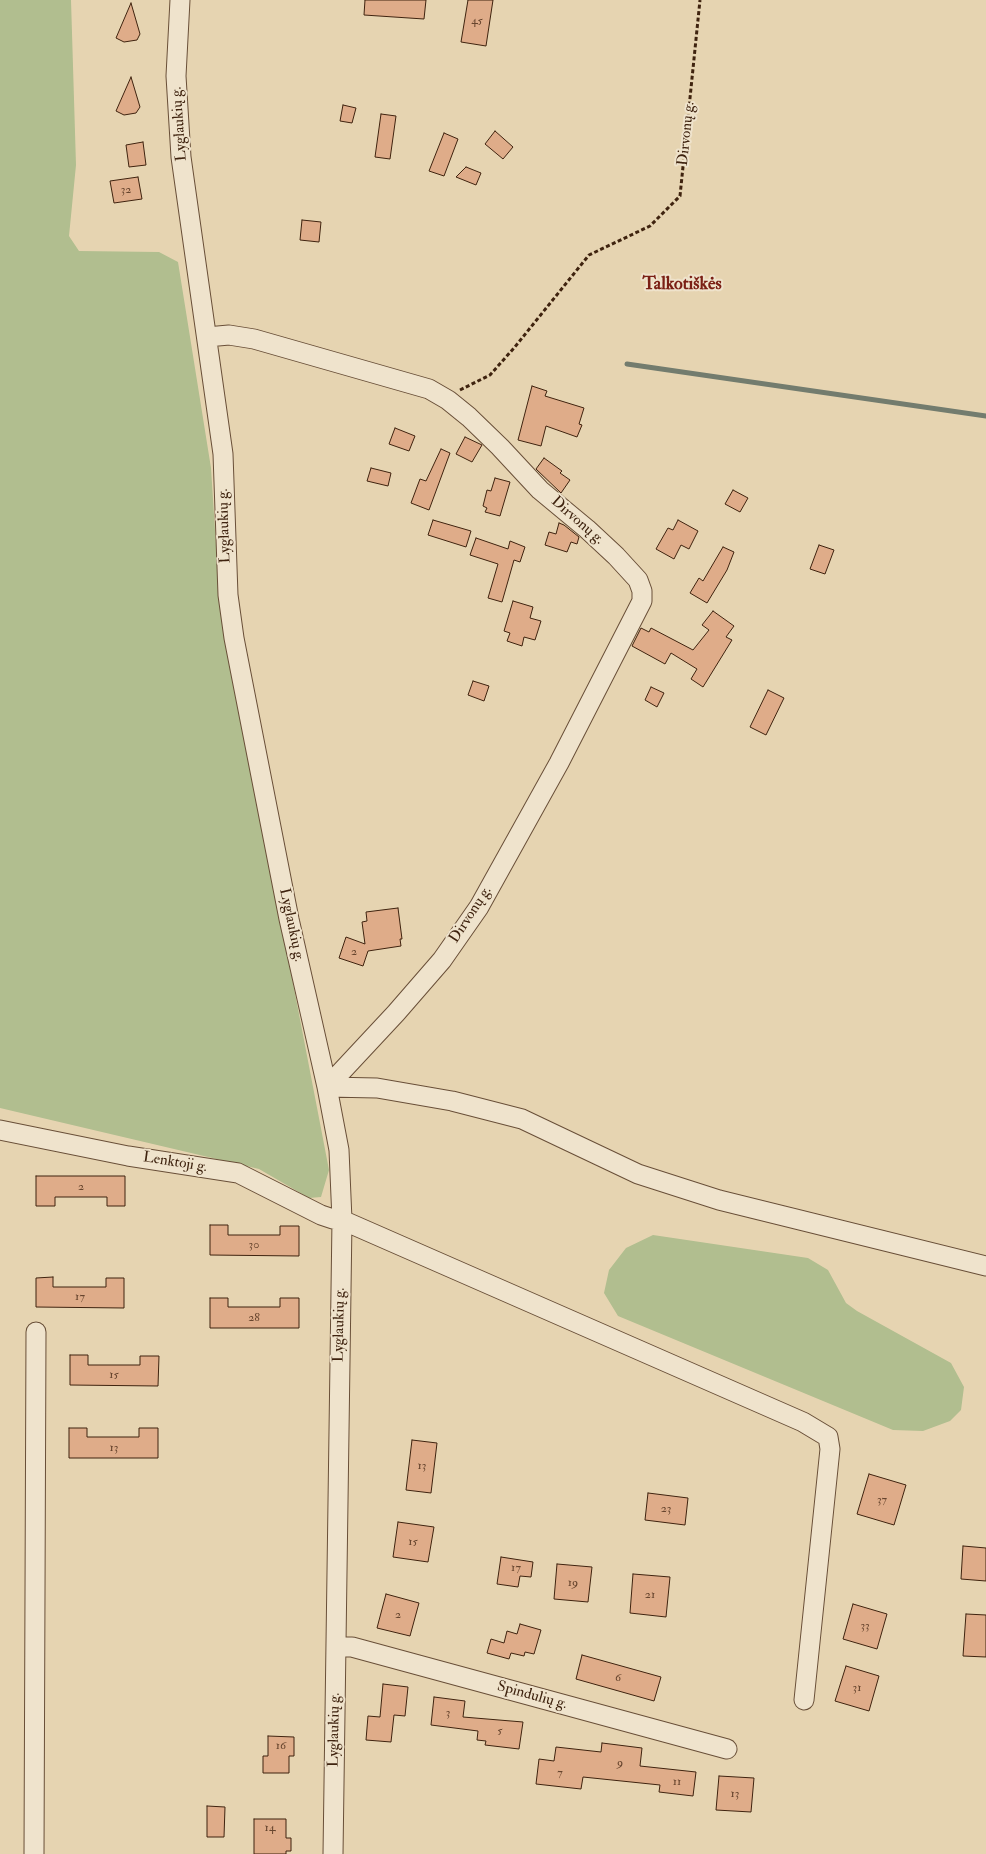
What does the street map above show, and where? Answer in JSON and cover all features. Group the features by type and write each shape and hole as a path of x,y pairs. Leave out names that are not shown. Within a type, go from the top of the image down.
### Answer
{"street":[{"name":"Lyglaukių g.","path":"180,0 176,76 181,157 223,454 228,595 234,638 289,919 327,1087 339,1150 342,1220 334,1854"},
{"path":"207,337 229,335 254,339 429,389 448,400"},
{"name":"Dirvonų g.","path":"327,1087 442,960 479,907 560,764 614,652 642,601 642,591 638,580 616,556 540,490 482,429 448,400"},
{"path":"327,1087 377,1088 452,1101 522,1119 638,1174 718,1200 986,1266"},
{"name":"Lenktoji g.","path":"0,1130 128,1156 238,1173 321,1215 342,1220 803,1422 828,1437 830,1449 804,1700"},
{"path":"34,1854 36,1332"},
{"name":"Spindulių g.","path":"336,1647 352,1647 727,1749"}],"path":[{"name":"Dirvonų g.","path":"448,400 460,390 490,375 589,255 650,226 680,196 700,0"}],"green space":[{"path":"0,0 71,0 76,165 69,236 79,251 159,252 178,262 211,468 219,592 329,1170 321,1197 309,1198 259,1169 0,1108"},
{"path":"653,1235 808,1258 828,1270 846,1303 951,1363 964,1387 961,1410 950,1421 923,1431 893,1430 618,1316 604,1293 609,1270 626,1248"}],"building":[{"path":"365,0 426,0 424,19 364,15"},
{"path":"468,0 493,0 486,46 461,42"},
{"path":"131,3 140,34 137,40 124,42 116,38"},
{"path":"131,77 140,107 136,113 124,115 116,111"},
{"path":"343,105 356,108 352,123 340,121"},
{"path":"381,114 396,116 390,159 375,157"},
{"path":"495,131 513,147 503,159 485,144"},
{"path":"444,133 458,139 444,176 429,171"},
{"path":"143,142 146,165 129,167 126,145"},
{"path":"466,167 481,173 476,185 456,177"},
{"path":"138,177 142,199 114,203 110,181"},
{"path":"302,220 321,222 319,242 300,240"},
{"path":"532,386 547,391 545,396 584,408 579,424 582,425 577,437 546,426 541,446 518,440"},
{"path":"395,428 415,436 409,451 389,444"},
{"path":"465,437 482,445 472,462 456,454"},
{"path":"441,449 450,453 429,510 411,503 420,479 426,481"},
{"path":"544,458 562,471 560,473 570,480 561,493 536,469"},
{"path":"371,468 391,473 388,486 367,481"},
{"path":"495,478 510,482 500,516 485,512 487,508 483,506 487,490 491,491"},
{"path":"733,490 748,498 740,512 725,504"},
{"path":"433,520 471,531 466,547 428,535"},
{"path":"678,520 698,531 689,549 681,545 674,559 656,549 668,528 673,530"},
{"path":"559,523 579,537 577,544 571,542 567,552 545,545 549,532 556,534"},
{"path":"476,538 508,549 510,541 525,547 520,562 514,560 502,602 488,598 498,564 470,555"},
{"path":"819,545 834,550 825,574 810,569"},
{"path":"723,547 734,552 727,570 707,603 690,593 699,578 703,581"},
{"path":"513,601 533,607 530,618 541,621 535,640 524,637 522,646 507,641 510,633 504,631"},
{"path":"713,611 734,626 726,637 732,640 703,687 691,679 697,669 671,653 665,664 632,646 641,628 649,632 651,628 693,650 709,630 702,625"},
{"path":"473,681 489,686 484,701 468,695"},
{"path":"651,687 664,693 657,707 645,700"},
{"path":"768,690 784,698 766,735 750,727"},
{"path":"398,908 402,939 400,939 401,946 368,951 363,966 339,958 346,937 365,944 362,922 367,921 366,912"},
{"path":"36,1176 125,1176 125,1206 107,1206 107,1197 55,1197 55,1206 36,1206"},
{"path":"210,1225 228,1225 228,1235 280,1235 280,1226 299,1226 299,1256 210,1255"},
{"path":"53,1277 53,1287 106,1287 106,1278 124,1278 124,1308 36,1307 36,1278"},
{"path":"210,1298 228,1298 228,1307 280,1307 280,1298 299,1298 299,1328 210,1328"},
{"path":"70,1355 88,1355 88,1365 140,1365 140,1356 159,1356 158,1386 70,1385"},
{"path":"69,1428 87,1428 87,1437 139,1437 139,1428 158,1428 158,1458 69,1458"},
{"path":"412,1440 437,1443 431,1493 406,1490"},
{"path":"869,1474 906,1485 894,1525 857,1514"},
{"path":"648,1493 688,1498 685,1525 645,1520"},
{"path":"398,1522 434,1527 428,1562 393,1557"},
{"path":"963,1546 986,1548 986,1581 961,1579"},
{"path":"501,1557 533,1562 531,1577 520,1576 518,1587 497,1584"},
{"path":"557,1564 592,1567 588,1602 554,1599"},
{"path":"633,1574 670,1577 666,1617 630,1613"},
{"path":"386,1594 419,1603 410,1636 377,1628"},
{"path":"853,1604 887,1614 877,1649 843,1639"},
{"path":"966,1614 986,1615 986,1657 963,1656"},
{"path":"520,1624 541,1630 534,1654 525,1652 524,1656 511,1653 509,1659 487,1653 491,1639 504,1643 507,1631 517,1634"},
{"path":"582,1655 661,1677 654,1701 576,1679"},
{"path":"846,1666 879,1676 869,1711 835,1701"},
{"path":"383,1684 408,1687 405,1716 394,1715 391,1742 366,1740 368,1716 380,1717"},
{"path":"434,1697 465,1701 463,1717 523,1722 519,1749 485,1745 486,1741 477,1740 478,1731 431,1725"},
{"path":"268,1736 294,1737 294,1756 289,1756 289,1773 263,1773 263,1756 268,1756"},
{"path":"602,1743 642,1748 640,1766 696,1772 693,1796 659,1792 660,1785 583,1777 581,1789 536,1784 539,1759 554,1761 556,1747 601,1752"},
{"path":"719,1776 754,1778 751,1812 716,1810"},
{"path":"207,1806 225,1807 224,1837 207,1837"},
{"path":"254,1819 286,1819 286,1838 291,1838 291,1851 286,1851 286,1854 254,1854"}],"waterway":[{"path":"627,364 986,416"}],"district":[{"name":"Talkotiškės","path":"682,285"}]}
